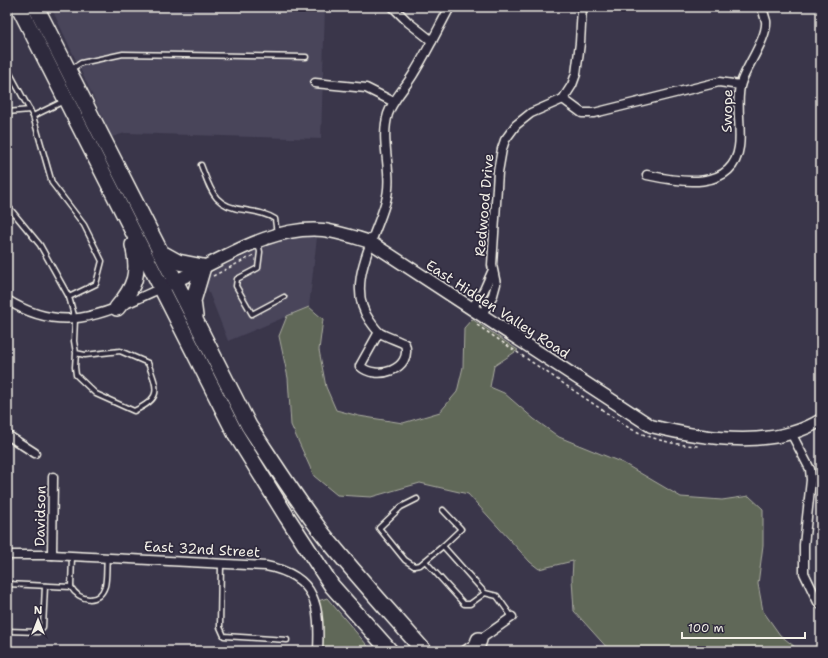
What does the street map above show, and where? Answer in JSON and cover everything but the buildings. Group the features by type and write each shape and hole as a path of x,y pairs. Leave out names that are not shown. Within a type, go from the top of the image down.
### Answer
{"highway":[{"path":"19,7 235,433 332,586 390,651"},
{"path":"36,7 249,426 284,480 322,533 363,583 424,651"},
{"path":"117,308 129,294 137,270 134,246 125,217"},
{"path":"160,252 178,262 206,266 193,301 193,310 200,329"},
{"path":"376,636 380,651"}],"main road":[{"name":"East Hidden Valley Road","path":"161,288 206,266 259,247 277,235 296,231 322,230 345,234 370,242 476,317 651,426 686,435 724,439 767,437 791,433 810,427 821,420"}],"street":[{"path":"393,7 408,22 432,41"},
{"path":"379,332 360,366 371,373 382,372 400,366 405,360 407,353 404,344 379,332 365,314 360,301 361,280 370,242 386,204 389,170 384,136 388,114 394,102 412,76 450,7"},
{"path":"582,7 580,43 576,74 572,85 563,98 582,113 594,113 719,82 740,85"},
{"name":"Swope","path":"647,174 666,179 706,182 728,172 733,165 739,148 740,85 751,58 762,40 766,22 761,7"},
{"path":"315,83 366,88 394,102"},
{"name":"Redwood Drive","path":"476,317 484,290 492,272 498,172 505,140 516,125 531,113 563,98"},
{"path":"7,300 35,314 55,318 75,318 92,316 117,308 161,288"},
{"path":"791,433 810,469 811,480 804,545 804,573 818,602 821,605"},
{"path":"7,435 35,453"},
{"name":"Davidson","path":"52,555 53,477"},
{"name":"East 32nd Street","path":"7,555 52,555 221,563 266,566 282,569 302,582 315,602 318,613 318,651"},
{"path":"464,651 477,646 512,617"}],"lane":[{"path":"68,71 81,63 123,54 306,57"},
{"path":"7,68 33,116 52,183 84,225 102,261 96,284 69,297"},
{"path":"33,116 66,100"},
{"path":"7,112 30,110"},
{"path":"201,165 211,191 221,203 233,209 265,213 275,219 277,235"},
{"path":"7,205 40,245 69,297 75,318 74,341 76,353 76,375 96,394 134,411 151,403 156,392 148,363 120,351 85,355 76,353"},
{"path":"259,247 258,268 237,279 236,286 252,314 284,297"},
{"path":"417,499 401,507 379,528 410,565 420,565 461,530 443,510"},
{"path":"443,546 485,594 497,596 512,617"},
{"path":"72,556 71,587 81,598 88,600 101,594 105,586 107,558"},
{"path":"425,561 464,604 470,604 485,594"},
{"path":"221,563 220,628 224,636 287,640"},
{"path":"7,584 71,587"},
{"path":"7,631 38,632 43,628 45,586"}],"path":[{"path":"206,266 213,276 259,247"},
{"path":"476,317 629,428 648,437 671,444 703,446"}],"shaded area":[{"path":"51,7 325,7 321,139 125,133 112,137"},
{"path":"317,237 309,307 228,341 204,280 217,269 268,245 289,238"}],"green space":[{"path":"309,307 323,319 319,350 326,387 336,410 359,416 403,423 440,412 457,392 463,367 464,328 472,319 518,350 494,366 490,387 504,393 534,419 559,437 623,463 681,497 722,500 749,496 763,509 763,545 758,584 763,611 780,635 800,651 610,651 574,611 572,579 573,561 539,569 530,562 468,494 420,483 371,497 337,495 314,476 291,425 288,378 279,336 287,316"},
{"path":"327,598 372,651 318,651 315,602"}]}
